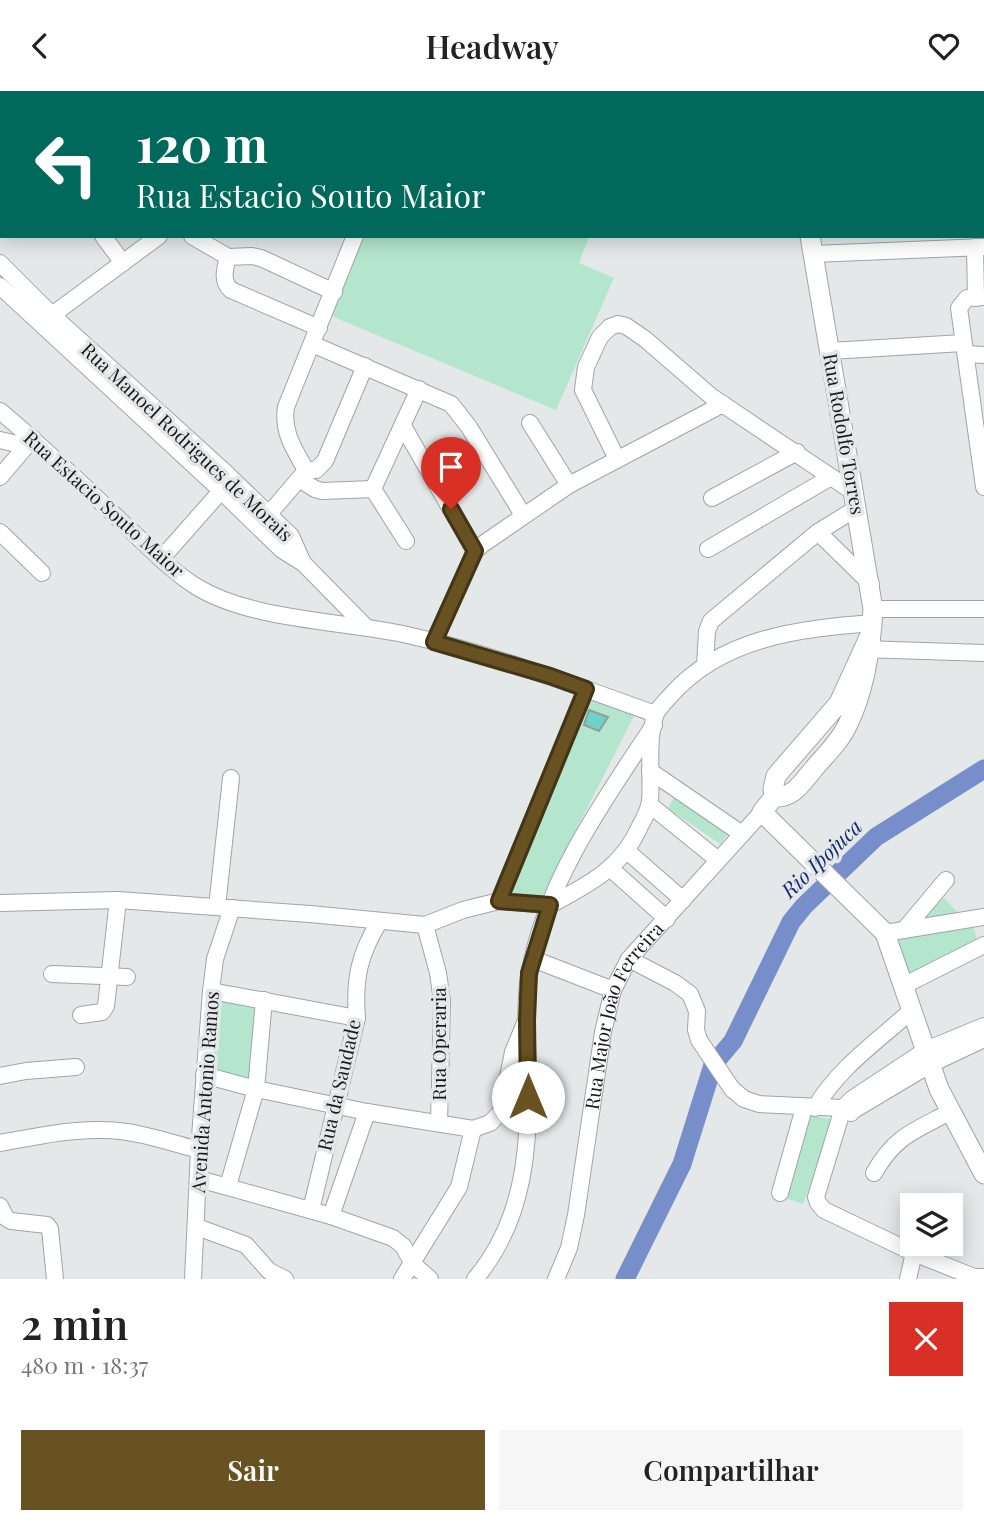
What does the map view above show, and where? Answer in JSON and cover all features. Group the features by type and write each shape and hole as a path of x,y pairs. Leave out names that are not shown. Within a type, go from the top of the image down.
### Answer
{"main road":[{"name":"Rua Rodolfo Torres","path":"811,245 871,584 870,633"},
{"name":"Rua Major João Ferreira","path":"768,805 776,776 839,703 870,633"},
{"name":"Rua Major João Ferreira","path":"768,805 790,795 848,725 857,702 870,633"},
{"path":"804,744 823,758"},
{"path":"768,805 798,849 885,933 950,1112 983,1172"}],"street":[{"path":"104,238 123,263"},
{"path":"52,315 156,238"},
{"path":"354,238 286,407 284,426 302,474 315,489 373,489"},
{"path":"212,241 228,257 261,258 334,292"},
{"path":"811,245 980,247 980,297 963,300 959,308 964,349 979,411 984,487"},
{"path":"228,257 225,279 231,290 319,328"},
{"name":"Rua Manoel Rodrigues de Morais","path":"0,263 155,419"},
{"path":"0,286 155,419 221,484 282,550 303,563"},
{"path":"617,459 583,390 586,367 600,337 610,327 618,324 626,326 645,339 723,404 797,452 856,500 711,621 707,631 705,665"},
{"path":"312,344 451,404 462,415 523,515"},
{"path":"830,351 964,349 984,355"},
{"path":"268,515 302,474 316,470 325,461 365,366"},
{"path":"373,489 419,389"},
{"path":"434,642 475,551 569,485 723,404"},
{"name":"Rua Estacio Souto Maior","path":"0,411 30,442 161,559 198,588 222,599 281,615 366,627 434,642 550,676 654,720"},
{"path":"530,423 569,485"},
{"path":"403,426 475,551"},
{"path":"0,440 30,442"},
{"path":"0,477 30,442"},
{"path":"712,498 797,452"},
{"path":"708,549 831,477"},
{"path":"161,559 221,484"},
{"name":"Rua Manoel Rodrigues de Morais","path":"221,484 268,515 291,536 303,563 366,627"},
{"path":"373,489 406,541"},
{"path":"0,532 42,573"},
{"path":"818,532 871,584"},
{"path":"870,633 984,610"},
{"path":"475,1279 501,1240 517,1199 525,1153 528,1110 529,973 550,905 562,877 600,809 654,720 682,683 705,665 732,651 764,639 809,628 870,633 984,653"},
{"path":"499,901 586,689"},
{"path":"0,903 118,900 425,925 463,910 499,901 550,905 586,887 611,869 627,851 650,805 654,720"},
{"path":"650,771 742,834"},
{"name":"Avenida Antonio Ramos","path":"193,1279 204,1075 215,959 225,908 231,778"},
{"path":"650,805 718,860"},
{"name":"Rua Major João Ferreira","path":"556,1279 569,1248 576,1215 601,1043 613,990 629,959 768,805"},
{"path":"627,851 683,900"},
{"path":"611,869 667,919"},
{"path":"904,930 946,880"},
{"path":"81,1015 104,1010 118,900"},
{"path":"885,933 980,918 984,939"},
{"name":"Rua da Saudade","path":"311,1210 356,1017 355,993 361,957 379,922"},
{"name":"Rua Operaria","path":"425,925 438,973 442,1002 439,1123"},
{"path":"903,986 984,945"},
{"path":"533,959 613,990"},
{"path":"629,959 675,982 690,994 697,1011 696,1030 699,1040 732,1089 744,1099 758,1104 810,1108 845,1115"},
{"path":"52,974 127,978"},
{"path":"211,991 356,1017"},
{"path":"228,1186 256,1089 264,1000"},
{"path":"780,1193 810,1108 849,1066 912,1010"},
{"path":"204,1075 366,1112 473,1129 490,1123 501,1112 513,1052 527,1020"},
{"path":"900,1246 824,1210 818,1203 818,1190 845,1115 928,1057 984,1026"},
{"path":"928,1057 984,1039"},
{"path":"0,1076 26,1070 76,1067"},
{"name":"Rua da Saudade","path":"331,1216 366,1112"},
{"path":"874,1173 890,1147 898,1140 950,1112"},
{"path":"0,1143 64,1131 103,1129 199,1150"},
{"path":"402,1279 459,1187 473,1129"},
{"path":"199,1179 331,1216 393,1238 430,1279"},
{"path":"0,1206 6,1218 11,1221 47,1225 50,1229 55,1279"},
{"path":"197,1227 246,1245 263,1265 285,1279"},
{"path":"908,1279 913,1256"},
{"path":"918,1256 942,1272 984,1277"}],"green space":[{"path":"357,238 586,238 588,239 579,263 614,278 556,410 329,315"},
{"path":"588,695 635,714 543,895 508,897"},
{"path":"675,796 730,831 720,844 668,808"},
{"path":"944,898 961,916 912,926"},
{"path":"973,924 978,944 910,978 896,937"},
{"path":"218,1000 258,1006 252,1078 210,1071"},
{"path":"805,1115 833,1119 803,1204 785,1198"}],"building":[{"path":"589,710 608,717 599,731 584,725"}],"waterway":[{"name":"Rio Ipojuca","path":"717,1060 733,1041 791,922 804,906 876,837 984,769"},
{"name":"Rio Ipojuca","path":"625,1279 682,1164 713,1065"}],"route":[{"path":"451,509 475,551 434,642 586,689 499,901 550,905 529,973 528,1097"}]}
